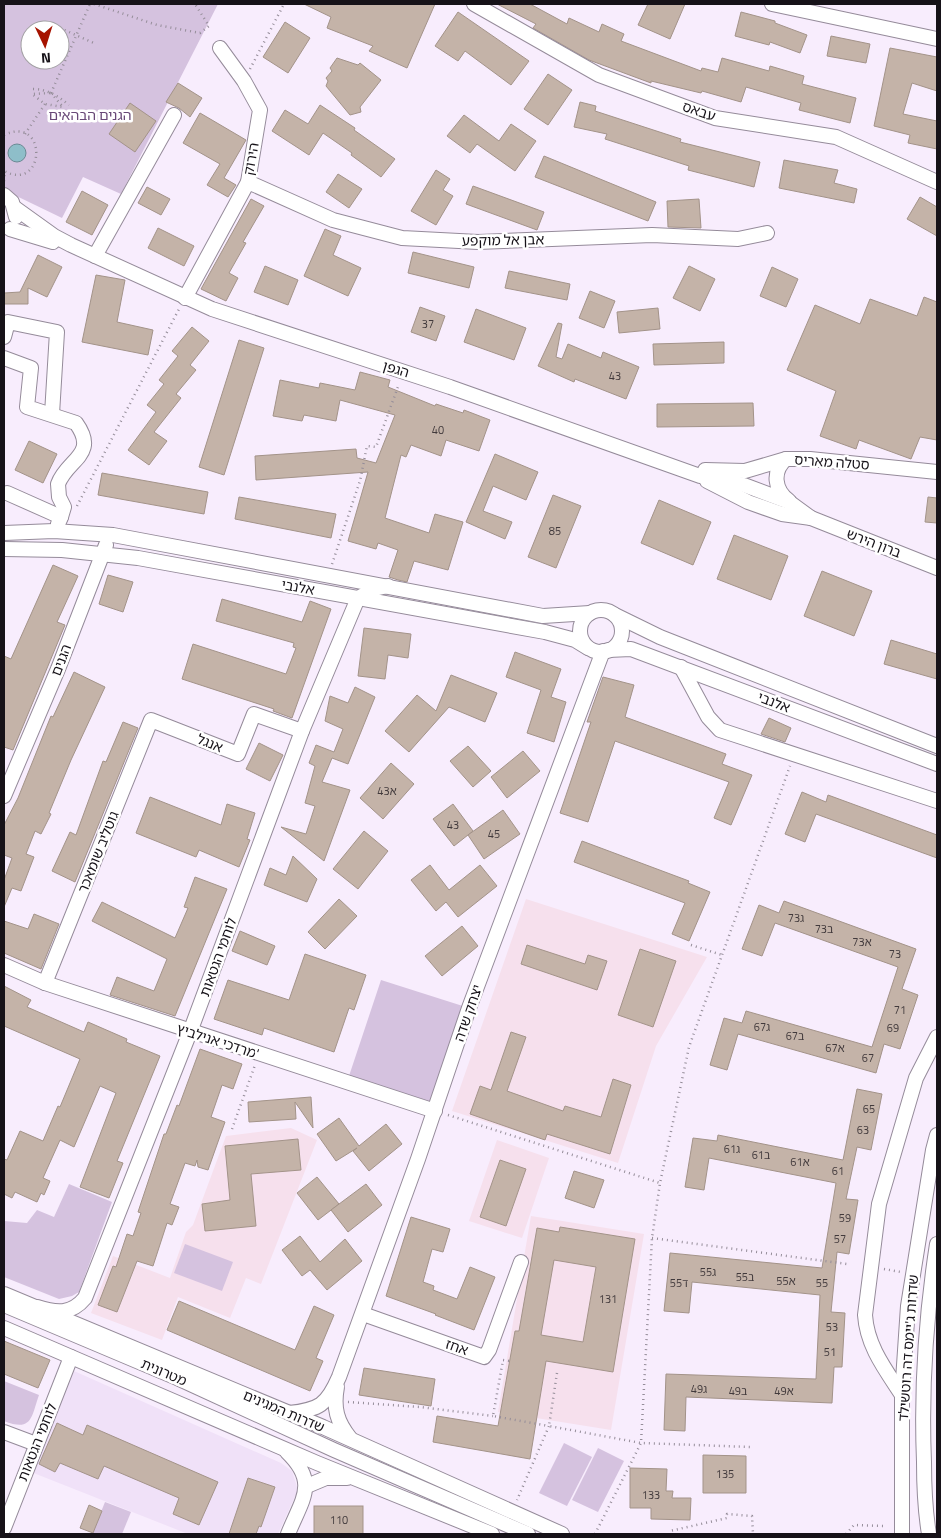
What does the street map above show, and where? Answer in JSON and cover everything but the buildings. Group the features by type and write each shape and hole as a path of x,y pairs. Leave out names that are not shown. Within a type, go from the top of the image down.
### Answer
{"street":[{"name":"עבאס","path":"474,4 598,75 716,118 836,137 937,182"},
{"path":"772,4 937,39"},
{"name":"הירוק","path":"185,298 248,182 260,110 244,81 220,48"},
{"path":"96,256 174,114"},
{"name":"אבן אל מוקפע","path":"248,182 333,220 402,238 478,242 652,235 738,239 767,233"},
{"name":"הגפן","path":"4,195 12,202 15,208 54,236 185,298 236,318 403,371 700,476 755,489"},
{"path":"7,231 15,222 15,208"},
{"name":"הגפן","path":"7,231 96,256"},
{"path":"4,337 8,322 57,332 52,414"},
{"path":"4,358 31,368 27,407 76,423 80,429 84,445 83,453 58,484 59,497 64,507 59,531 43,543 28,548"},
{"path":"677,468 745,470 780,461"},
{"path":"780,461 777,470 777,484 782,496 789,502"},
{"name":"סטלה מאריס","path":"748,502 755,489 780,461 838,461 937,472"},
{"name":"הגפן","path":"700,476 748,502"},
{"name":"ברון הירש","path":"755,489 789,502 810,518"},
{"path":"7,494 61,517"},
{"name":"ברון הירש","path":"748,502 782,514 810,518 937,568"},
{"name":"אלנבי","path":"4,532 59,531 130,538 543,616 590,613 603,610 660,637 937,746"},
{"path":"102,553 109,542 130,538"},
{"name":"אלנבי","path":"4,549 28,548 102,553 545,632 576,640 588,648 606,651 631,649 937,764"},
{"name":"הגנים","path":"4,796 58,669 102,553"},
{"path":"358,598 374,588 388,586"},
{"name":"לוחמי הגטאות","path":"37,1307 56,1313 69,1311 79,1305 85,1298 190,1032 302,731 358,598"},
{"path":"588,648 582,641 580,631 581,624 590,613"},
{"path":"606,651 616,645 622,634 619,620 615,615"},
{"name":"יצחק שדה","path":"289,1413 313,1409 325,1403 339,1377 435,1111 469,1008 606,651"},
{"path":"681,667 708,717 720,730 937,801"},
{"name":"אנגל","path":"151,720 238,754 254,714 302,731"},
{"name":"גוטליב שומאכר","path":"45,983 151,720"},
{"name":"מרדכי אנילביץ'","path":"4,965 45,983 435,1111"},
{"path":"902,1395 875,1353 866,1326 865,1315 880,1204 916,1078 937,1037"},
{"name":"שדרות ג'יימס דה רוטשילד","path":"902,1534 902,1395 908,1306 937,1135"},
{"name":"שדרות ג'יימס דה רוטשילד","path":"929,1534 922,1420 931,1285 937,1244"},
{"name":"אחז","path":"363,1314 484,1356 489,1350 521,1262"},
{"name":"שדרות המגינים","path":"4,1294 289,1413 562,1534"},
{"name":"מטרונית","path":"4,1305 177,1378 322,1445 528,1534"},
{"name":"מטרונית","path":"4,1318 238,1418 276,1432 322,1445"},
{"path":"4,1328 492,1534"},
{"name":"לוחמי הגטאות","path":"4,1528 71,1357"},
{"name":"יצחק שדה","path":"339,1377 335,1404 338,1418 352,1441"},
{"path":"4,1432 36,1444"},
{"path":"281,1446 301,1468 307,1486 288,1534"},
{"path":"307,1486 326,1478 356,1478"}],"path":[{"path":"51,93 90,4"},
{"path":"94,4 157,25 200,33 209,26 195,4"},
{"path":"244,81 284,4"},
{"path":"70,32 96,44"},
{"path":"32,89 51,93 69,105"},
{"path":"51,93 63,107 45,104 32,94 51,93"},
{"path":"25,134 45,104"},
{"path":"4,135 12,132 25,134 31,138 37,148 34,164 21,174 5,172 4,181"},
{"path":"59,531 185,298"},
{"path":"328,575 360,481 367,446 376,447 403,371"},
{"path":"595,1534 641,1443 652,1238 660,1184 689,1046 794,755"},
{"path":"691,945 722,955"},
{"path":"232,1129 259,1054"},
{"path":"435,1111 660,1184"},
{"path":"652,1238 847,1264"},
{"path":"879,1268 901,1271 900,1280"},
{"path":"493,1416 503,1360 510,1361"},
{"path":"516,1504 549,1426 557,1373"},
{"path":"335,1404 354,1402 493,1416 641,1443 750,1447"},
{"path":"670,1534 670,1531 727,1518 727,1514 752,1516 752,1534"},
{"path":"846,1534 854,1524 884,1526"}],"shaded area":[{"path":"526,899 707,957 656,1046 618,1163 452,1111"},
{"path":"291,1128 317,1140 261,1284 246,1278 230,1318 178,1297 162,1340 91,1313 113,1256 170,1278 186,1232 193,1225 226,1136"},
{"path":"497,1140 549,1158 522,1238 469,1221"},
{"path":"531,1216 644,1234 611,1430 498,1412"},
{"path":"74,1371 281,1463 292,1471 298,1490 278,1534 188,1534 31,1472"}],"green space":[{"name":"הגנים הבהאים","path":"4,4 218,4 121,194 83,177 62,218 4,190"},
{"path":"381,980 469,1008 435,1111 347,1082"},
{"path":"69,1184 112,1202 79,1292 59,1299 4,1277 4,1221 27,1223 37,1210 54,1217"},
{"path":"185,1244 233,1262 222,1291 174,1273"},
{"path":"4,1381 39,1395 32,1416 25,1424 13,1424 4,1421"},
{"path":"564,1443 592,1457 567,1506 539,1493"},
{"path":"598,1448 624,1461 598,1512 572,1500"},
{"path":"105,1502 131,1512 122,1534 92,1534"}],"water":[{"path":"13,144 21,144 26,149 24,160 13,162 8,157 8,149"}]}
